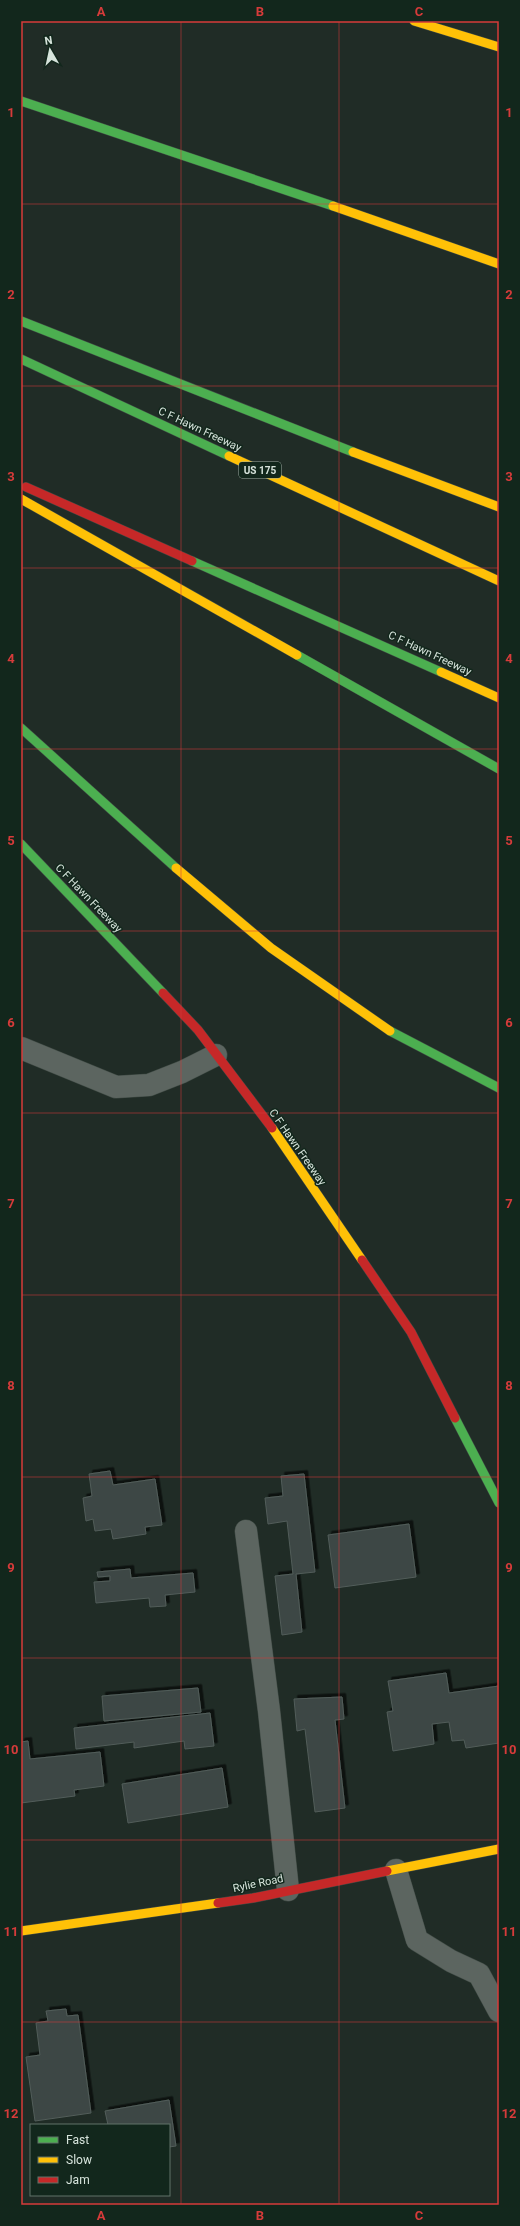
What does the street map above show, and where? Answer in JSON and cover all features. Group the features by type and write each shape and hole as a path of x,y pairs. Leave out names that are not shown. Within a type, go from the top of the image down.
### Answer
{"main road":[{"path":"414,21 499,47"},
{"path":"21,102 443,243 499,264"},
{"path":"21,321 427,481 499,507"},
{"name":"C F Hawn Freeway","path":"21,359 499,581"},
{"name":"C F Hawn Freeway","path":"21,485 499,698"},
{"path":"21,499 499,769"},
{"path":"21,728 157,852 270,948 388,1030 499,1088"},
{"name":"C F Hawn Freeway","path":"21,844 198,1030 276,1134 411,1332 499,1503"},
{"name":"Rylie Road","path":"21,1931 253,1898 499,1849"}],"lane":[{"path":"21,1048 116,1087 149,1085 182,1072 216,1054"},
{"path":"246,1531 269,1711 288,1890"},
{"path":"396,1870 417,1940 451,1961 480,1974 499,2011"}],"building":[{"path":"110,1471 113,1485 155,1479 162,1525 145,1527 146,1534 113,1539 111,1529 95,1531 93,1519 86,1521 83,1498 92,1496 89,1474"},
{"path":"304,1474 315,1572 296,1574 302,1632 282,1635 275,1576 293,1574 287,1521 268,1524 265,1498 283,1496 281,1476"},
{"path":"409,1524 416,1577 335,1588 328,1535"},
{"path":"130,1569 131,1578 193,1573 195,1592 165,1595 166,1606 150,1607 149,1598 96,1603 94,1582 110,1581 110,1576 98,1577 97,1572"},
{"path":"446,1673 449,1693 499,1686 499,1743 466,1748 464,1740 452,1741 449,1722 432,1724 434,1744 393,1751 387,1712 393,1711 388,1681"},
{"path":"198,1688 201,1712 104,1721 102,1696"},
{"path":"342,1697 344,1719 335,1720 345,1808 315,1812 305,1729 297,1731 294,1699"},
{"path":"210,1713 214,1746 185,1749 184,1741 134,1748 134,1742 76,1749 74,1728"},
{"path":"28,1741 30,1759 100,1752 104,1786 74,1790 75,1796 21,1803 21,1742"},
{"path":"222,1768 228,1807 128,1823 122,1784"},
{"path":"66,2009 67,2016 78,2015 91,2113 35,2121 26,2057 40,2055 36,2023 48,2021 46,2011"},
{"path":"169,2100 176,2146 170,2147 170,2124 108,2124 105,2111"}],"traffic: fast":[{"path":"21,101 333,206"},
{"path":"21,321 353,452"},
{"path":"21,359 229,456"},
{"path":"192,561 441,672"},
{"path":"297,655 499,769"},
{"path":"21,728 176,868"},
{"path":"21,844 163,993"},
{"path":"390,1031 499,1088"},
{"path":"455,1418 499,1503"}],"traffic: slow":[{"path":"414,21 499,47"},
{"path":"333,206 499,264"},
{"path":"353,452 499,507"},
{"path":"229,456 499,581"},
{"path":"21,499 297,655"},
{"path":"441,672 499,698"},
{"path":"176,868 271,948 390,1031"},
{"path":"272,1128 362,1260"},
{"path":"387,1871 499,1849"},
{"path":"21,1931 218,1903"}],"traffic: jam":[{"path":"26,487 192,561"},
{"path":"163,993 198,1030 272,1128"},
{"path":"362,1260 411,1332 455,1418"},
{"path":"218,1903 253,1898 387,1871"}]}
